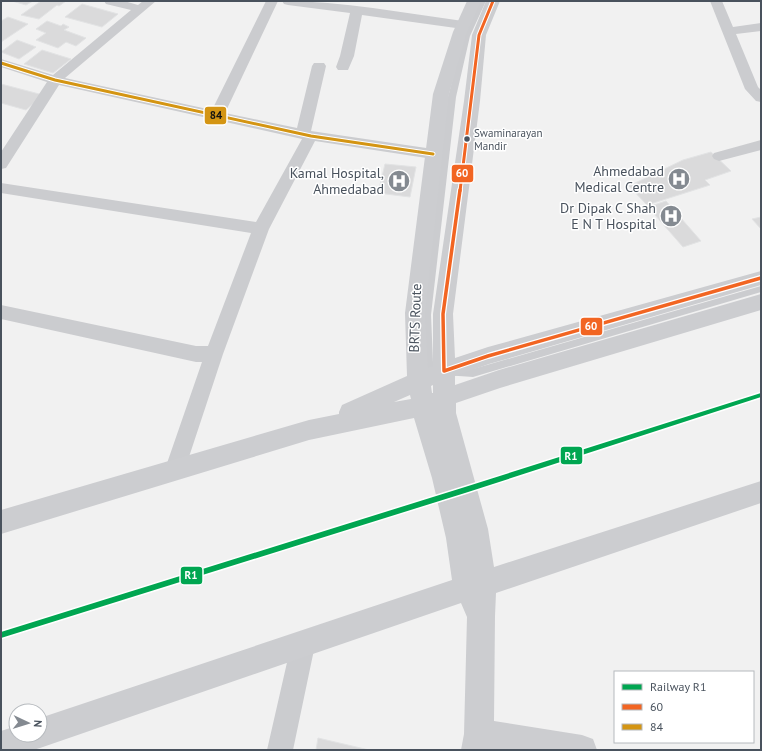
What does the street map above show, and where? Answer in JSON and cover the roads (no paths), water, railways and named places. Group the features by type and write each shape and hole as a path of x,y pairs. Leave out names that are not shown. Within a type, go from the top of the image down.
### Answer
{"main road":[{"path":"434,402 419,381 415,313 441,94 463,25 474,1"},
{"path":"494,1 479,35 471,109 443,314 444,371 434,402 426,420 444,478 459,538 475,586 481,616 477,742 582,750"},
{"path":"309,430 419,381 488,356 761,278"},
{"path":"1,522 309,430 434,402 499,379 761,302"},
{"path":"48,730 475,586 761,492"}],"street":[{"path":"110,1 146,4"},
{"path":"217,115 272,1"},
{"path":"288,1 463,25"},
{"path":"716,1 752,89 761,98"},
{"path":"1,164 55,80 146,4"},
{"path":"343,67 347,56 357,10"},
{"path":"728,31 761,27"},
{"path":"175,469 214,354 261,229 307,135 319,66"},
{"path":"4,67 55,80 307,135 433,154"},
{"path":"719,156 761,145"},
{"path":"1,188 261,229"},
{"path":"1,312 196,354 214,354"},
{"path":"280,750 302,645"}],"lane":[{"name":"BRTS Route","path":"483,1 467,36 452,97 426,315 428,364 444,371 473,373 761,289"}],"rail line":[{"name":"R1","path":"1,635 465,490 761,395"}],"place":[{"name":"Swaminarayan Mandir","path":"467,139"},
{"name":"Ahmedabad Medical Centre","path":"679,179"},
{"name":"Kamal Hospital, Ahmedabad","path":"399,181"},
{"name":"Dr Dipak C Shah E N T Hospital","path":"671,216"}]}
